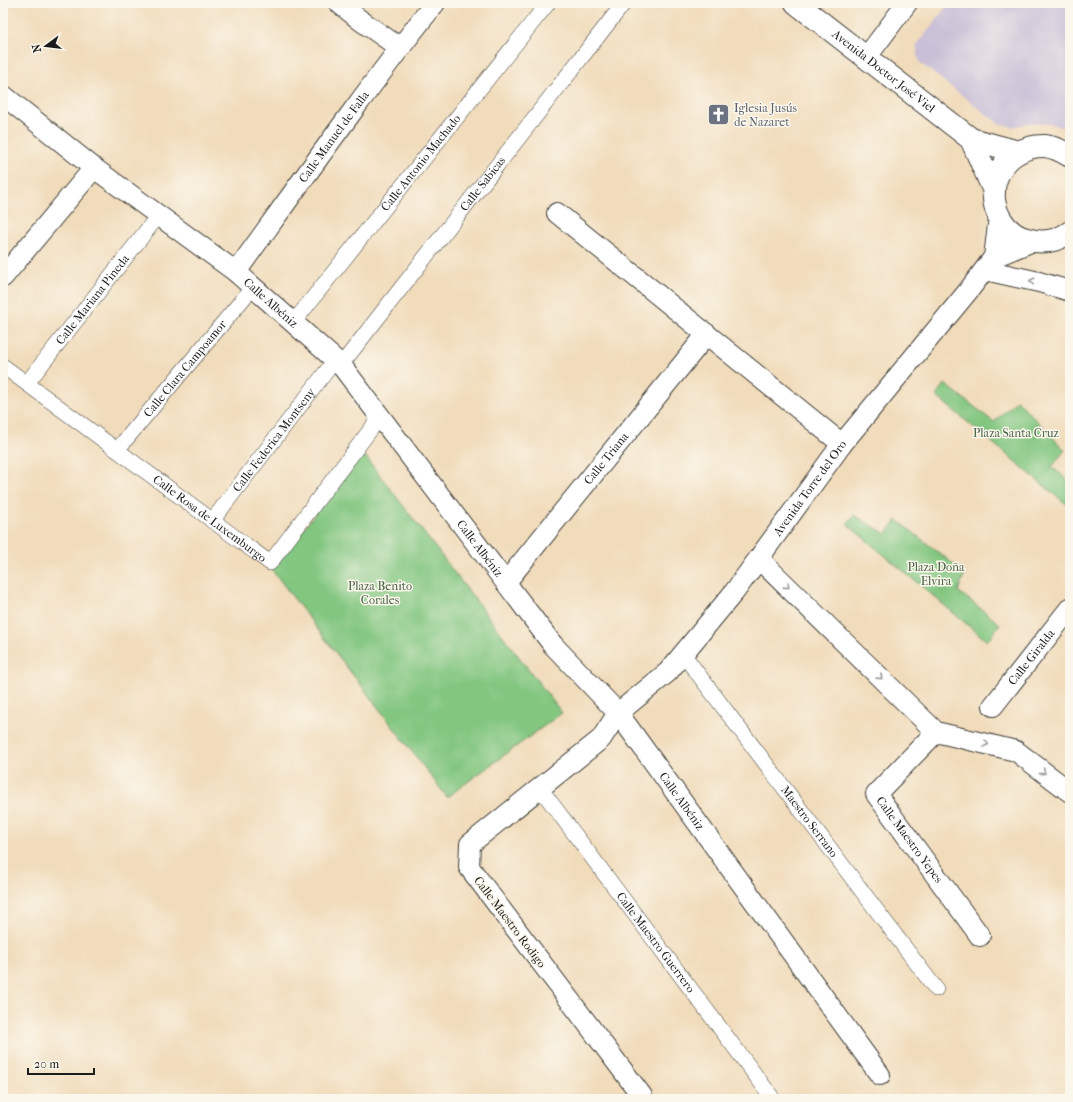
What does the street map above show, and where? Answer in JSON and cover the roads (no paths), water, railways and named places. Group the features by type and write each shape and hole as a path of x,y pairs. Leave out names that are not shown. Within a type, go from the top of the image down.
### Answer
{"street":[{"path":"339,3 360,20 400,48"},
{"name":"Calle Manuel de Falla","path":"236,272 400,48 435,3"},
{"name":"Calle Antonio Machado","path":"293,323 548,3"},
{"name":"Calle Sabicas","path":"338,362 624,3"},
{"name":"Avenida Doctor José Viel","path":"796,3 971,139 1019,152"},
{"path":"866,58 907,3"},
{"name":"Calle Albéniz","path":"3,95 94,168 236,272 338,362 506,582 552,645 618,713 880,1075"},
{"name":"Avenida Doctor José Viel","path":"971,139 994,191"},
{"path":"1068,236 1046,242 1033,241 1013,233 1005,226 999,217 994,204 994,191 996,179 1001,168 1009,159 1019,152 1032,147 1046,146 1059,150 1070,156"},
{"path":"3,277 94,168"},
{"path":"557,213 842,444"},
{"name":"Calle Mariana Pineda","path":"27,383 158,216"},
{"path":"999,217 990,263 1039,282 1070,291"},
{"name":"Avenida Torre del Oro","path":"618,713 668,672 736,591 842,444 990,263 1033,241"},
{"name":"Calle Clara Campoamor","path":"117,450 253,287"},
{"name":"Calle Triana","path":"506,582 707,334"},
{"name":"Calle Federica Montseny","path":"212,521 338,362"},
{"name":"Calle Rosa de Luxemburgo","path":"3,366 270,563 380,416"},
{"path":"759,559 936,732 1016,751 1070,792"},
{"name":"Calle Giralda","path":"993,706 1070,608"},
{"name":"Maestro Serrano","path":"683,654 936,989"},
{"name":"Calle Maestro Rodigo","path":"618,713 601,739 470,844 469,867 642,1096"},
{"name":"Calle Maestro Yepes","path":"936,732 876,794 980,936"},
{"name":"Calle Maestro Guerrero","path":"540,788 771,1096"}],"place":[{"name":"Iglesia Jusús de Nazaret","path":"719,115"}],"park label":[{"name":"Plaza Santa Cruz","path":"1016,433"},
{"name":"Plaza Doña Elvira","path":"936,574"},
{"name":"Plaza Benito Corales","path":"380,593"}]}
